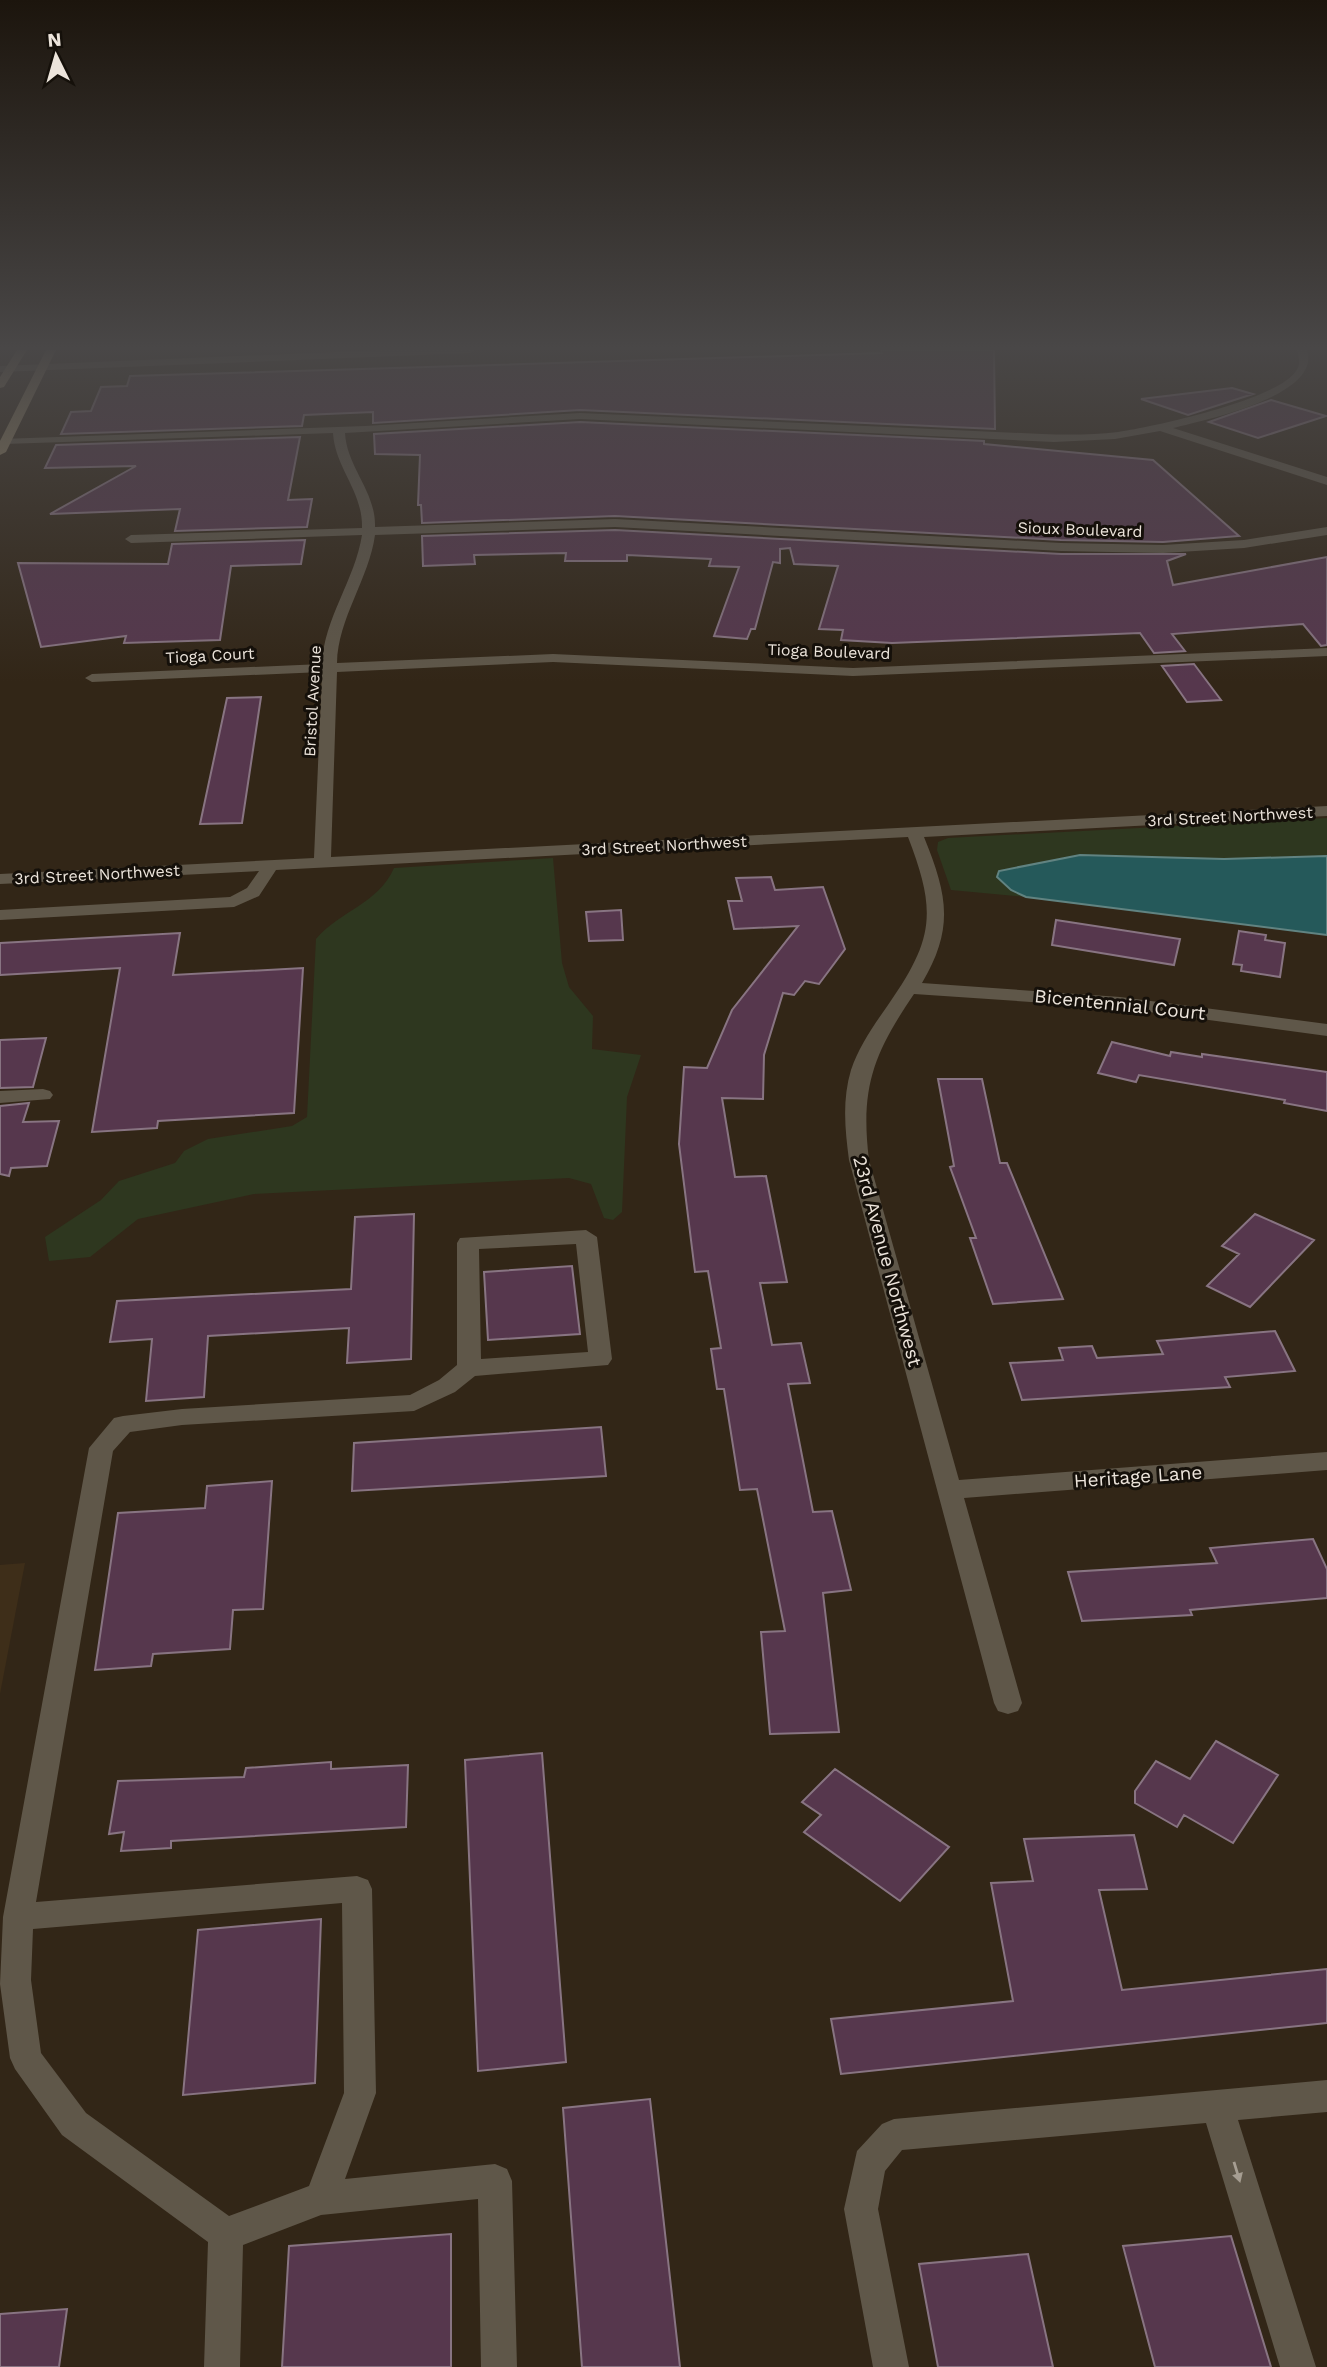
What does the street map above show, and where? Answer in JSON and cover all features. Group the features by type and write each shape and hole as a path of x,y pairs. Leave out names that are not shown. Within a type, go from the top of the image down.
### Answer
{"street":[{"name":"Bristol Avenue","path":"322,863 334,629 365,564 369,530 366,499 343,460"},
{"path":"1263,460 1327,481"},
{"name":"Sioux Boulevard","path":"131,539 615,523 1117,549 1244,544 1327,531"},
{"name":"Tioga Boulevard","path":"330,667 601,659 880,671 1327,652"},
{"name":"Tioga Court","path":"92,678 330,667"},
{"name":"3rd Street Northwest","path":"0,879 1327,811"},
{"name":"23rd Avenue Northwest","path":"914,832 937,906 936,933 928,960 867,1055 856,1088 853,1123 859,1160 1008,1703"},
{"path":"0,915 234,902 253,892 271,865"},
{"name":"Bicentennial Court","path":"912,988 1077,998 1191,1010 1327,1030"},
{"path":"0,1097 43,1096"},
{"path":"226,2234 74,2124 26,2058 15,1980 18,1917 101,1448 123,1424 182,1417 414,1403 447,1386 469,1368 600,1359 586,1237 468,1243 469,1368"},
{"name":"Heritage Lane","path":"949,1490 1327,1461"},
{"path":"18,1917 357,1889 360,2093 321,2198"},
{"path":"891,2367 861,2209 869,2163 894,2135 1327,2096"},
{"path":"1217,2106 1298,2367"},
{"path":"226,2234 321,2198 495,2181 499,2367"},
{"path":"222,2367 226,2234"}],"shaded area":[{"path":"25,1563 0,1694 0,1565"}],"green space":[{"path":"1327,818 1327,856 1224,859 1080,855 999,871 1011,890 1026,897 951,890 937,850 938,842 948,838"},
{"path":"553,858 562,963 569,987 593,1016 592,1049 641,1055 627,1097 622,1212 613,1220 604,1218 591,1184 569,1178 254,1194 138,1219 90,1257 49,1261 45,1237 101,1200 119,1181 175,1163 184,1151 208,1139 292,1126 307,1117 316,939 379,890 394,868"}],"water":[{"path":"1080,855 1224,859 1327,856 1327,935 1026,897 1011,890 997,877 999,871"}],"building":[{"path":"49,460 296,460 288,500 312,499 307,527 175,531 180,509 50,514 136,466 45,468"},
{"path":"420,460 1154,460 1239,536 1163,542 1061,540 615,516 422,523 421,505 418,505"},
{"path":"615,530 1061,554 1186,554 1167,561 1173,585 1327,557 1327,645 1321,646 1303,624 1172,634 1185,651 1154,653 1140,633 892,643 841,640 843,630 819,629 838,566 794,564 790,548 780,549 780,563 773,562 755,629 751,629 747,639 714,636 739,567 709,566 711,559 627,555 627,561 565,561 566,553 474,555 475,564 423,566 422,536"},
{"path":"305,540 301,564 231,566 220,640 124,643 126,636 41,647 18,563 168,564 172,544"},
{"path":"1194,664 1221,700 1187,702 1162,666"},
{"path":"261,697 242,823 200,824 227,698"},
{"path":"771,877 775,890 823,887 845,949 819,984 805,981 794,995 783,993 764,1055 763,1099 722,1098 735,1177 766,1176 787,1282 760,1283 772,1345 801,1343 810,1383 788,1384 813,1512 832,1511 851,1590 823,1593 839,1732 770,1734 761,1632 785,1631 757,1489 740,1490 724,1389 717,1389 711,1349 721,1348 708,1271 695,1272 679,1144 684,1067 707,1068 732,1010 798,926 734,929 728,901 742,901 736,878"},
{"path":"621,910 623,940 589,941 586,912"},
{"path":"1056,920 1180,939 1174,965 1052,945"},
{"path":"1239,931 1266,935 1265,940 1285,943 1280,977 1241,971 1242,965 1233,964"},
{"path":"180,933 173,975 303,968 294,1113 158,1121 157,1128 92,1132 120,968 0,975 0,943"},
{"path":"46,1038 33,1087 0,1088 0,1040"},
{"path":"1112,1042 1170,1056 1171,1052 1202,1057 1202,1054 1327,1072 1327,1111 1284,1103 1285,1100 1139,1075 1136,1082 1098,1073"},
{"path":"938,1079 982,1079 1000,1163 1007,1163 1063,1299 993,1304 970,1238 976,1238 950,1167 954,1166"},
{"path":"29,1103 23,1122 59,1121 47,1166 11,1168 9,1176 0,1174 0,1106"},
{"path":"414,1214 411,1359 347,1363 349,1328 208,1336 204,1397 146,1401 152,1339 110,1342 117,1301 351,1289 355,1217"},
{"path":"1255,1214 1314,1240 1250,1307 1207,1286 1239,1254 1222,1246"},
{"path":"572,1266 580,1334 488,1340 484,1272"},
{"path":"1275,1331 1295,1371 1225,1377 1230,1387 1022,1400 1010,1363 1063,1360 1059,1348 1092,1346 1097,1358 1163,1354 1157,1341"},
{"path":"601,1427 606,1476 352,1491 354,1443"},
{"path":"272,1481 263,1609 233,1610 230,1649 153,1654 151,1666 95,1670 118,1513 205,1508 207,1486"},
{"path":"1313,1539 1327,1569 1327,1598 1190,1610 1192,1615 1082,1621 1068,1572 1217,1563 1210,1548"},
{"path":"1216,1741 1278,1775 1233,1843 1184,1815 1177,1827 1135,1803 1135,1791 1156,1761 1190,1779"},
{"path":"542,1753 566,2062 478,2071 465,1760"},
{"path":"331,1762 331,1769 408,1765 406,1827 171,1841 171,1848 121,1851 124,1832 109,1834 118,1781 244,1777 246,1768"},
{"path":"835,1769 949,1847 900,1901 804,1832 821,1815 802,1802"},
{"path":"1134,1835 1147,1889 1099,1890 1122,1990 1327,1969 1327,2023 841,2074 831,2019 1013,2001 991,1883 1033,1881 1024,1839"},
{"path":"321,1919 315,2083 183,2095 198,1930"},
{"path":"650,2099 680,2367 582,2367 563,2108"},
{"path":"451,2234 451,2367 282,2367 289,2246"},
{"path":"1231,2236 1271,2367 1155,2367 1123,2246"},
{"path":"1028,2254 1053,2367 938,2367 919,2264"},
{"path":"67,2309 59,2367 0,2367 0,2314"}]}
